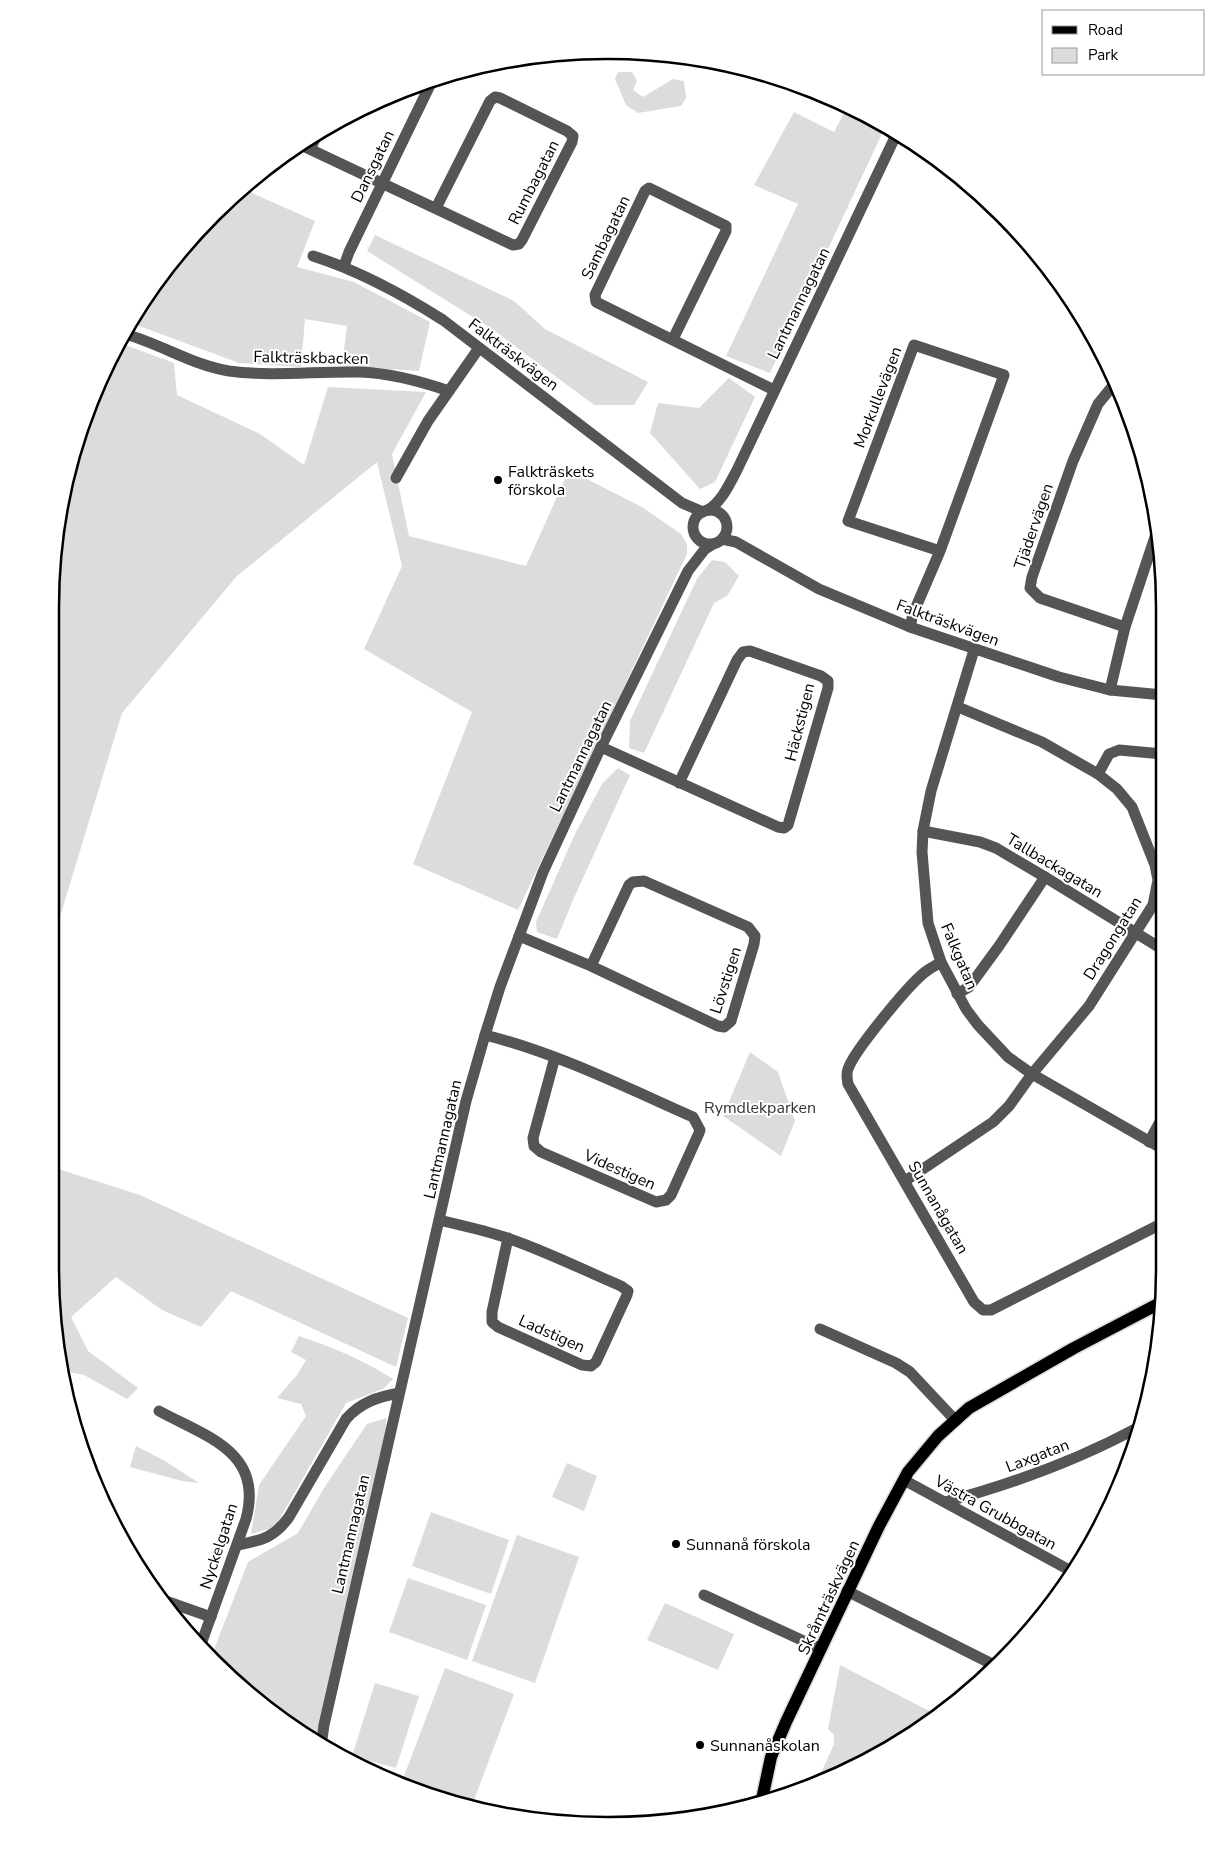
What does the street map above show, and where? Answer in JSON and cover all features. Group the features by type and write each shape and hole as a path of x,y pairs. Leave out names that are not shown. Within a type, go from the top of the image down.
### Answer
{"main road":[{"name":"Skråmträskvägen","path":"763,1795 771,1757 786,1722 847,1591 908,1472 938,1436 969,1408 1010,1383 1155,1306"}],"street":[{"name":"Dansgatan","path":"344,266 381,184 428,89"},
{"name":"Rumbagatan","path":"307,148 513,245 519,244 572,142 573,136 495,97 490,101 436,208"},
{"name":"Lantmannagatan","path":"322,1737 466,1101 485,1035 519,936 543,872 688,571 705,549 721,533 723,503 728,487 894,140"},
{"name":"Sambagatan","path":"649,188 726,226 726,231 673,339 596,302 595,295 645,191 649,188"},
{"name":"Falkträskvägen","path":"313,256 344,266 407,297 443,320 682,503"},
{"name":"Falkträskbacken","path":"130,336 197,364 228,370 256,374 361,372 404,377 449,391"},
{"path":"673,339 774,390"},
{"name":"Morkullevägen","path":"910,627 912,614 940,550 1004,374 914,345 848,521 940,550"},
{"path":"396,478 424,428 479,348"},
{"name":"Tjädervägen","path":"1110,389 1098,404 1073,461 1032,577 1030,588 1040,598 1125,627"},
{"name":"Lantmannagatan","path":"705,511 715,506 728,487"},
{"path":"682,503 705,511 717,512 721,533 703,542 698,539 682,503"},
{"path":"694,527 696,518 705,511"},
{"name":"Lantmannagatan","path":"688,571 693,549 694,527"},
{"name":"Falkträskvägen","path":"721,533 819,589 910,627 974,650 1060,677 1110,690 1156,694"},
{"path":"1110,690 1125,627 1153,544"},
{"name":"Falkgatan","path":"974,650 958,707 930,792 923,831 922,852 928,923 941,962 957,994 972,1017 1008,1056 1032,1074 1156,1146"},
{"name":"Häckstigen","path":"602,747 679,783 784,828 788,825 828,688 828,681 821,676 750,651 743,652 737,660 679,783"},
{"name":"Dragongatan","path":"958,707 1042,742 1098,774 1117,789 1132,807 1156,870"},
{"path":"1098,774 1109,754 1118,750 1156,753"},
{"name":"Tallbackagatan","path":"923,831 980,842 996,848 1156,945"},
{"path":"957,994 969,987 1005,938 1045,877"},
{"name":"Lövstigen","path":"519,936 591,966 718,1026 724,1027 731,1021 755,936 748,927 638,880 630,886 591,966"},
{"name":"Dragongatan","path":"905,1181 993,1122 1009,1106 1032,1074 1089,1006 1153,905 1156,890"},
{"name":"Sunnanågatan","path":"941,962 927,970 898,1001 860,1049 848,1068 846,1076 848,1084 974,1302 983,1310 991,1310 1156,1227"},
{"name":"Videstigen","path":"485,1035 518,1043 555,1057 693,1117 700,1130 671,1195 666,1200 656,1202 541,1152 534,1146 534,1138 555,1057"},
{"path":"1149,1142 1156,1129"},
{"name":"Ladstigen","path":"440,1220 508,1238 628,1291 628,1295 596,1362 591,1366 582,1365 498,1327 492,1322 492,1312 508,1238"},
{"path":"820,1329 896,1363 910,1372 955,1420"},
{"path":"238,1545 262,1540 280,1530 346,1418 356,1408 373,1400 399,1394"},
{"name":"Nyckelgatan","path":"158,1411 234,1454 250,1486 250,1504 238,1545 203,1639"},
{"name":"Laxgatan","path":"945,1502 1000,1486 1069,1462 1130,1436"},
{"name":"Västra Grubbgatan","path":"904,1480 1067,1569"},
{"path":"847,1591 990,1663"},
{"path":"704,1595 821,1649"},
{"path":"173,1604 211,1617"}],"green space":[{"path":"618,72 632,72 637,81 633,90 643,97 673,79 684,81 686,98 681,106 638,113 626,105 615,79"},
{"path":"794,112 834,132 844,113 883,132 770,373 726,356 798,204 754,185"},
{"path":"250,192 315,221 297,267 354,282 430,322 419,371 342,366 347,326 305,319 301,367 239,363 137,325 172,273 219,219"},
{"path":"375,235 514,301 545,329 648,382 634,405 594,405 492,329 367,251"},
{"path":"126,345 174,363 177,395 260,434 304,465 328,387 426,392 392,454 409,536 526,566 569,470 642,507 681,534 687,544 687,554 518,910 413,864 472,712 364,649 402,566 377,462 237,576 122,713 59,920 59,608 63,536 77,465 88,431 115,365"},
{"path":"729,378 755,397 715,482 700,489 650,433 658,403 699,408"},
{"path":"712,560 725,562 739,576 727,596 714,603 644,753 629,748 630,721 697,579"},
{"path":"618,768 630,775 557,939 537,932 536,922 575,834 602,784"},
{"name":"Rymdlekparken","path":"750,1052 778,1072 795,1121 781,1156 723,1116"},
{"path":"59,1169 140,1195 408,1318 396,1367 231,1291 201,1327 162,1310 116,1277 71,1317 88,1351 138,1388 127,1399 84,1375 68,1372 63,1340 59,1268"},
{"path":"299,1336 348,1354 393,1379 383,1389 346,1403 275,1527 251,1534 259,1485 306,1416 301,1404 277,1398 297,1375 306,1360 291,1352"},
{"path":"386,1418 387,1429 317,1734 273,1704 213,1651 248,1562 298,1533 324,1488 367,1424"},
{"path":"136,1446 165,1461 199,1483 182,1481 130,1467"},
{"path":"567,1463 597,1476 584,1511 552,1497"},
{"path":"431,1512 509,1540 491,1594 412,1566"},
{"path":"517,1535 579,1557 535,1683 472,1661"},
{"path":"408,1578 486,1605 467,1660 389,1632"},
{"path":"665,1603 734,1634 718,1670 647,1640"},
{"path":"840,1665 931,1712 882,1744 821,1773 834,1744 834,1735 828,1729"},
{"path":"445,1668 514,1694 474,1801 404,1777"},
{"path":"375,1683 419,1696 396,1768 353,1754"}],"place":[{"name":"Falkträskets förskola","path":"498,480"},
{"name":"Sunnanå förskola","path":"676,1544"},
{"name":"Sunnanåskolan","path":"700,1745"}]}
